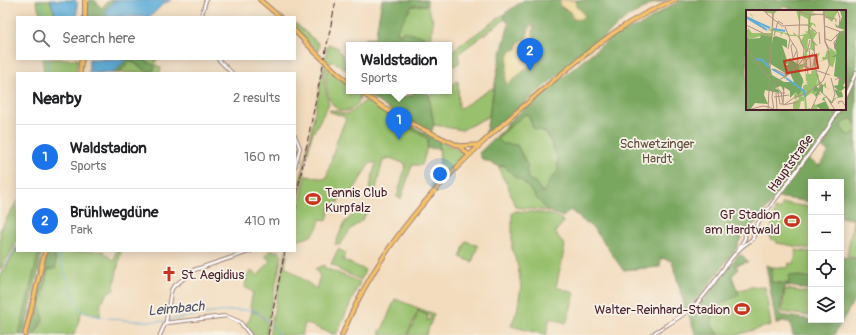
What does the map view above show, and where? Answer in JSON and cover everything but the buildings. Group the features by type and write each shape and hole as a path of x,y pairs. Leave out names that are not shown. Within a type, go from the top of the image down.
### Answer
{"highway":[{"path":"84,16 85,0"}],"main road":[{"path":"260,0 279,16"},
{"path":"342,335 364,287 392,243 429,196 471,154 533,98 608,36 642,15 676,0"},
{"path":"296,32 346,80"},
{"path":"80,72 82,61"},
{"path":"364,94 412,125 459,146 471,154"},
{"path":"459,146 473,146 483,143"},
{"path":"467,146 471,154"},
{"path":"25,335 45,252"}],"street":[{"path":"200,16 206,0"},
{"path":"219,60 231,72"},
{"path":"846,94 856,74"},
{"name":"Hauptstraße","path":"651,335 696,304 739,249 746,238 746,234 755,227 828,128 838,110"},
{"path":"296,138 300,147 296,162"},
{"name":"Hauptstraße","path":"739,249 749,240 753,239 755,227"},
{"path":"749,232 753,235"},
{"path":"160,335 166,321 171,289 190,272 248,252"},
{"path":"166,321 226,316 239,320 250,335"}],"green space":[{"path":"36,0 50,0 56,16 41,16"},
{"path":"88,0 95,0 101,8 109,0 118,0 105,12 107,16 87,16"},
{"path":"382,0 427,0 427,5 412,6 396,31 401,35 403,31 425,37 425,41 364,42 364,39 375,38"},
{"path":"524,0 560,0 561,8 569,11 575,18 581,10 576,7 575,0 670,0 654,3 629,16 485,136 500,57 509,24 505,19 504,14","holes":["530,26 535,27 527,49 530,52 531,58 536,60 506,82 510,65 517,48 527,35"]},
{"name":"Schwetzinger Hardt","path":"682,0 856,0 856,125 852,118 840,126 848,136 856,132 856,220 844,218 844,179 808,179 808,202 776,197 750,229 743,233 736,249 700,296 686,311 672,261 661,258 660,267 623,270 595,230 570,210 563,217 548,211 524,182 514,176 504,165 500,167 482,159 479,153 507,126 507,123 614,35 643,24 671,5","holes":["528,114 533,128 547,133 558,158 558,171 549,181 543,193 535,182 528,179 528,174 526,171 528,167 517,145 503,144 497,138 524,115","818,145 829,152 819,166 808,159"]},
{"path":"427,5 433,21 431,42 419,42 396,31 412,6"},
{"path":"504,14 505,19 459,53 459,63 452,66 452,51"},
{"path":"296,24 317,42 319,46 318,52 296,29"},
{"path":"328,44 339,48 338,50 343,56 346,69 333,61 330,64 329,63 326,68 324,83 329,104 312,135 303,171"},
{"path":"43,60 78,60 76,72 44,72"},
{"path":"125,60 130,60 120,72 114,72"},
{"path":"130,60 148,72 120,72"},
{"path":"130,60 145,60 155,66 154,70 148,72"},
{"path":"145,60 157,60 155,64 161,68 160,72 148,72 154,70 154,66"},
{"path":"328,68 346,83 346,94 358,94 360,96 358,103 350,111 340,111 332,103 327,92"},
{"path":"458,81 459,109 494,87 489,116 462,130 434,125 429,96 433,94 452,94 452,84"},
{"path":"366,94 398,94 407,97 408,95 412,96 413,94 429,94 434,125 431,133 402,118"},
{"path":"368,100 388,114 436,139 437,148 427,148 422,165 412,165 401,199 397,197 406,164 390,158 383,160 375,192 369,190 376,162 369,164 352,193 345,191 342,193 337,204 331,203 327,220 320,219 315,232 309,237 296,240 296,204 302,172 305,172 298,200 299,207 306,176 326,179 337,140 346,118 329,111 333,110 343,114 351,113"},
{"path":"378,107 439,141 439,149 427,148 428,139 377,109"},
{"path":"528,114 533,128 546,133 558,158 558,171 549,181 544,194 537,185 528,179 524,159 517,145 503,144 497,138 524,115"},
{"path":"852,118 856,125 856,132 848,137 840,126"},
{"path":"439,141 461,151 464,154 463,158 433,189 431,187 437,166 440,166"},
{"path":"504,165 514,176 524,182 548,211 515,207 508,186 500,173 501,171 499,168"},
{"path":"16,203 16,244 0,270 0,230"},
{"name":"GP Stadion am Hardtwald","path":"783,203 808,207 808,248 777,243 776,240 770,239 775,209 780,210"},
{"path":"363,206 368,210 363,219 351,229 340,245 335,244 345,222 352,216 354,210"},
{"path":"516,211 548,214 560,218 564,222 555,232 565,246 556,287 575,293 566,323 550,318 546,335 511,326 517,311 521,287 518,267 512,249 512,213"},
{"path":"853,221 856,221 856,258 847,256"},
{"path":"466,241 478,246 472,262 460,257"},
{"path":"338,249 346,253 343,260 365,270 361,280 339,270 339,268 331,264"},
{"path":"16,250 16,252 39,252 19,335 0,335 0,277"},
{"path":"796,250 808,252 808,278 790,275 788,284 771,282 772,267 788,268 789,263 794,264"},
{"path":"39,252 42,252 41,262 24,335 19,335"},
{"path":"47,252 54,252 56,268 48,270 40,305 43,319 34,335 27,335"},
{"path":"54,252 104,252 114,261 116,252 121,252 113,291 109,291 101,303 100,316 82,311 74,335 34,335 43,322 40,305 48,270 56,261"},
{"path":"268,252 279,252 282,255 268,321 258,312 252,310 252,307 250,307 253,292 245,287 247,276 251,271 258,276 270,261 265,256"},
{"path":"286,252 288,252 285,266 316,289 320,276 315,269 324,265 325,268 360,282 336,335 305,323 302,335 269,335"},
{"path":"738,255 742,255 748,261 736,265 738,270 732,276 739,295 714,307 715,312 712,319 712,325 720,335 696,335 688,313 705,298"},
{"path":"844,257 856,259 856,297 844,318"},
{"path":"766,265 772,267 771,282 788,284 784,289 780,315 808,319 808,323 841,323 834,335 793,335 790,322 780,321 780,324 776,324"},
{"path":"790,275 808,278 808,289 788,286"},
{"name":"Walter-Reinhard-Stadion","path":"751,287 765,287 771,325 736,335 718,334 712,323 712,318 715,312 714,307 739,295 737,291"},
{"path":"785,289 808,293 808,316 782,312"},
{"path":"395,299 434,314 426,335 408,335 411,327 413,327 418,311 407,335 380,335 380,330 382,330","holes":["417,310 431,316 428,321 428,316"]},
{"path":"252,311 257,313 268,323 266,335 253,335 245,325 250,319"}],"sand":[{"path":"560,0 575,0 576,7 581,10 584,16 583,18 574,20 575,18 571,18 572,15 569,11 560,6"},
{"path":"533,24 533,35 535,40 528,49 531,58 536,60 508,84 506,82 508,58 511,51 517,49 519,42 526,39 530,26"}],"water":[{"path":"50,0 75,0 77,2 77,16 56,16"},
{"path":"171,0 163,4 151,16 107,16 104,12 114,1"},
{"path":"89,60 126,60 114,72 89,72"}],"waterway":[{"name":"Leimbach","path":"40,0 46,16"},
{"name":"Leimbach","path":"48,60 48,72"},
{"path":"0,275 16,248"},
{"name":"Leimbach","path":"57,252 76,303 82,311 88,314 122,320 165,321"},
{"name":"Leimbach","path":"168,320 226,311 248,310 255,311 261,315 279,335"}],"railway":[{"path":"296,198 336,0"},
{"path":"268,335 285,252"}],"place":[{"name":"Brühlwegdüne","path":"530,71"},
{"name":"Waldstadion","path":"399,140"},
{"name":"Tennis Club Kurpfalz","path":"313,199"},
{"name":"GP Stadion am Hardtwald","path":"792,221"},
{"name":"St. Aegidius","path":"169,274"},
{"name":"Walter-Reinhard-Stadion","path":"742,309"}]}
